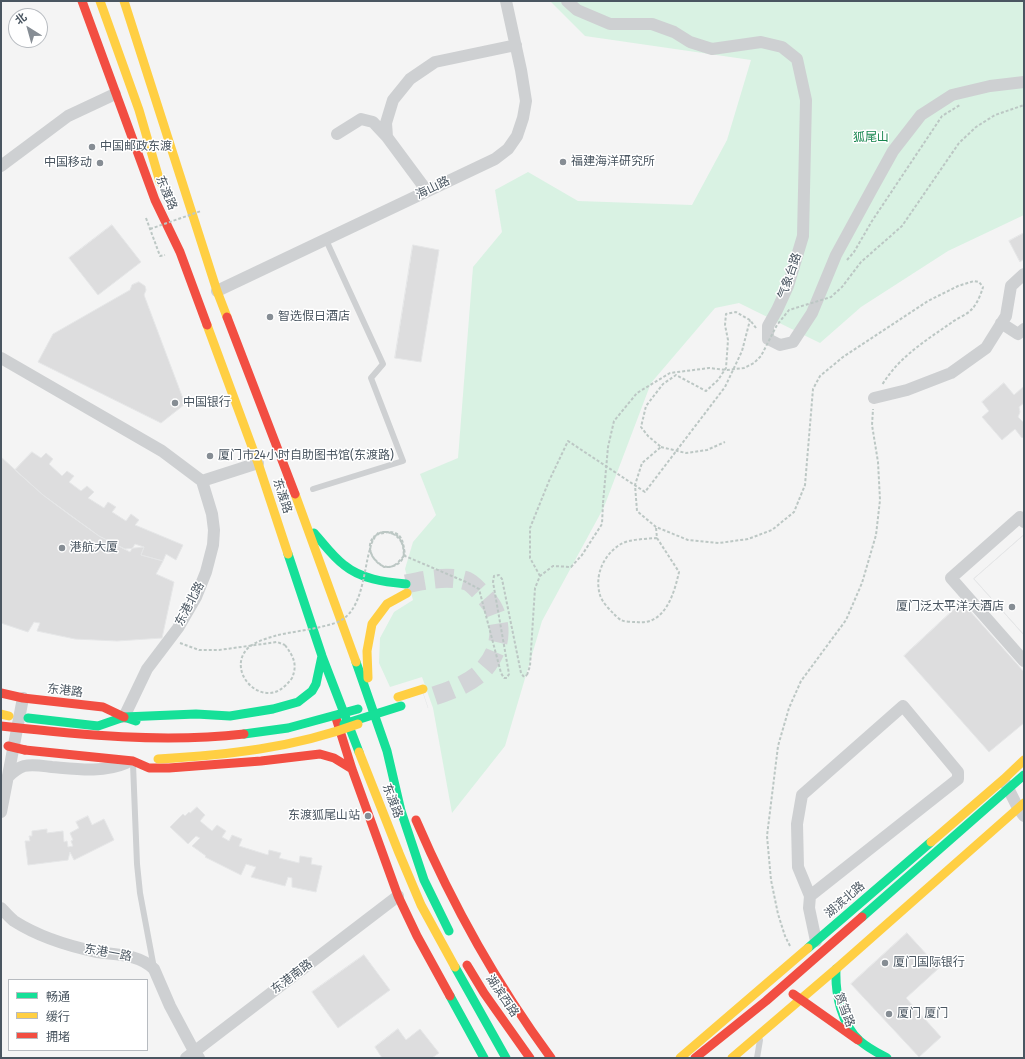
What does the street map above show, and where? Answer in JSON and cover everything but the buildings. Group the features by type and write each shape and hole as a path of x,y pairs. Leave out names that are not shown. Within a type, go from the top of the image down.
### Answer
{"main road":[{"name":"东渡路","path":"82,1 155,200 180,252 258,463 322,656 399,854 421,905 447,952"},
{"path":"100,1 139,110 180,252"},
{"name":"东渡路","path":"124,1 218,291 305,521 387,751 401,812 424,880 453,940"},
{"path":"305,521 329,552 348,569 379,581 407,589 387,604 372,624 367,652 368,696"},
{"path":"322,656 332,706 352,769 398,896 417,936 484,1058"},
{"path":"5,715 98,726 124,717 196,714 230,716 273,709 298,702 312,691 319,677 322,656"},
{"path":"394,698 423,689"},
{"name":"东港路","path":"1,693 23,698 102,708 143,724"},
{"path":"1,726 86,735 147,739 172,738 264,732 305,724 378,703"},
{"path":"332,706 399,854"},
{"path":"4,746 25,750 146,758 202,757 246,752 295,743 348,728 404,706 333,727 306,733 241,741 196,744 122,745 37,737 5,732"},
{"path":"273,709 281,710 289,716 295,732 293,738 287,740"},
{"path":"302,715 358,709"},
{"path":"156,729 200,729 242,726 264,722"},
{"path":"146,758 156,753 297,740 307,743 324,754 334,757 352,769"},
{"path":"387,751 448,892 480,952 527,1026 551,1058"},
{"path":"146,758 149,768 169,768 324,754"},
{"name":"湖滨北路","path":"680,1058 1004,779 1024,760"},
{"path":"695,1058 766,1001 1024,775"},
{"path":"708,1058 1024,783"},
{"path":"732,1058 1022,809"},
{"path":"447,952 506,1058"},
{"name":"湖滨西路","path":"447,952 516,1058"},
{"name":"湖滨西路","path":"464,959 484,993 530,1058"},
{"name":"筼筜路","path":"836,969 838,1000 846,1020 858,1040 887,1058"},
{"path":"758,991 765,988 774,988 790,992 858,1040"}],"street":[{"name":"海山路","path":"218,291 495,159 508,149 517,136 523,118 526,101 516,44 506,1"},
{"name":"气象台路","path":"567,1 577,10 610,24 652,24 674,32 690,42 712,49 761,42 782,47 797,59 806,100 803,236 788,286 768,326 768,333"},
{"path":"387,137 386,123 393,100 410,79 435,62 516,44"},
{"path":"768,333 768,339 780,345 793,342 812,313 836,255 872,189 894,151 921,115 952,95 990,86 1024,82"},
{"path":"1,166 68,116 115,94"},
{"path":"337,134 361,119 373,122 387,137 427,191"},
{"path":"874,398 907,390 951,373 986,348 1006,316 1011,286 1024,274"},
{"path":"1001,323 1018,334 1024,329"},
{"path":"1,358 162,451 202,481 258,463"},
{"name":"东港北路","path":"124,717 148,669 178,628 196,597 206,572 213,545 214,530 212,514 202,481"},
{"path":"1024,522 1020,517 951,578 1024,661"},
{"path":"1,812 23,698"},
{"path":"810,896 958,779 958,772 904,706 802,795 797,824 798,867 810,896 809,908 816,941"},
{"path":"8,777 15,770 23,766 71,769 107,769 119,767 146,758"},
{"path":"1004,779 1022,809"},
{"name":"东港南路","path":"193,1056 398,896"},
{"name":"东港一路","path":"1,908 13,920 44,937 76,947 139,959 154,969"},
{"path":"154,969 193,1056"}],"lane":[{"path":"313,489 403,461 372,378 383,364 326,240"},
{"path":"146,758 137,864 140,893 154,969"},
{"path":"757,1058 760,1034"}],"path":[{"path":"845,263 854,252 876,215 942,116 961,104"},
{"path":"169,639 199,650 219,650 277,642 285,645 293,657 295,670 291,680 282,690 270,694 260,692 250,686 244,677 241,667 242,657 248,648 262,640 290,632 336,623 349,614 362,589 370,547 372,541 375,535 381,534 388,532 393,534 398,536 401,541 403,546 403,551 404,556 400,560 396,564 389,567 384,566 380,565 376,561 372,556 371,550 370,544 373,538 377,535 382,532 387,532 393,533 397,536 401,539 404,550 403,555 401,560 394,566 389,567 384,568 379,564 375,561 370,553 370,547 370,542 374,537 378,533 384,532 390,531 401,537 405,547 405,556 479,589 501,673 504,678 507,678 510,674 493,582 494,576 499,575 502,579 521,673 524,677 527,675 530,666 535,588 540,576 553,566 571,567 582,555 602,524 608,447 614,420 637,393 670,373 709,368 727,370 744,368 754,363 761,356 777,325 790,310 831,297 842,287 861,262 902,226 959,143 976,127 995,115 1024,105"},
{"path":"160,256 150,229 201,211"},
{"path":"661,447 642,463 635,485 637,511 656,527 688,540 718,543 748,539 772,530 794,512 805,485 812,389 820,376 843,357 928,301 958,286 974,281 979,282 983,287 972,309 902,359 889,374 874,398 872,425 878,462 880,500 876,535 862,583 846,620 801,681 789,708 778,746 768,836 769,861 771,880 778,914 785,936 796,958"},
{"path":"725,442 707,450 686,453 661,447 648,436 641,427 646,406 663,384 676,375 706,391 718,380 726,368 728,340 725,325 726,314 736,312 750,320 758,330 768,333"},
{"path":"540,576 530,558 530,528 549,481 568,441 645,492 724,387 742,351 750,320"},
{"path":"656,527 656,538 679,572 675,590 666,608 655,619 640,623 622,621 608,609 600,595 598,579 602,564 610,552 622,544 638,539 656,538"}],"green space":[{"name":"狐尾山","path":"550,1 1024,1 1024,215 948,251 861,307 820,343 739,303 715,308 651,383 604,507 542,621 505,746 452,813 433,708 422,677 390,687 379,663 380,638 394,612 413,600 405,569 413,542 436,515 420,474 458,458 473,267 502,232 495,190 528,172 578,201 692,205 727,140 751,60 585,36"}],"tunnel":[{"path":"406,584 444,578 467,581 471,583 489,602 495,612 498,623 499,634 497,645 487,666 478,675 459,686 425,699"}],"traffic: fast":[{"path":"314,533 336,558 358,574 373,579 406,584"},
{"path":"288,554 322,656 359,752"},
{"path":"124,717 196,714 230,716 273,709 298,702 312,691 316,684 322,656"},
{"path":"356,662 387,751 401,811 424,880 449,931"},
{"path":"344,724 401,706"},
{"path":"244,734 288,728 358,709"},
{"path":"28,718 98,726 124,717 136,721"},
{"path":"862,917 1024,775"},
{"path":"808,948 931,842"},
{"path":"455,967 506,1058"},
{"path":"836,969 840,1008 848,1026 853,1034 863,1044 887,1058"},
{"path":"450,996 484,1058"}],"traffic: slow":[{"path":"100,1 139,110 160,182"},
{"path":"124,1 217,291 227,317"},
{"path":"207,325 258,463 288,554"},
{"path":"295,494 356,662"},
{"path":"368,678 367,651 372,624 387,604 407,593"},
{"path":"398,697 423,689"},
{"path":"1,714 9,716"},
{"path":"158,759 209,755 284,745 358,724"},
{"path":"359,752 421,905 455,967"},
{"path":"931,842 1024,760"},
{"path":"732,1058 836,969 1024,803"},
{"path":"680,1058 808,948"}],"traffic: jam":[{"path":"82,1 155,200 180,252 207,325"},
{"path":"227,317 295,494"},
{"path":"1,693 23,698 103,707 124,717"},
{"path":"336,718 352,769 398,896 417,936 450,996"},
{"path":"1,726 122,737 183,738 244,734"},
{"path":"8,746 25,750"},
{"path":"25,750 133,761 149,768 169,768 261,761 320,754 334,758 352,769"},
{"path":"416,820 445,883 476,943 511,1001 551,1058"},
{"path":"695,1058 766,1001 862,917"},
{"path":"467,965 484,993 530,1058"},
{"path":"793,994 858,1040"}],"place":[{"name":"中国邮政东渡","path":"92,147"},
{"name":"福建海洋研究所","path":"563,162"},
{"name":"中国移动","path":"100,163"},
{"name":"智选假日酒店","path":"270,317"},
{"name":"中国银行","path":"175,403"},
{"name":"厦门市24小时自助图书馆(东渡路)","path":"210,456"},
{"name":"港航大厦","path":"62,548"},
{"name":"厦门泛太平洋大酒店","path":"1012,607"},
{"name":"东渡狐尾山站","path":"368,816"},
{"name":"厦门国际银行","path":"885,963"},
{"name":"厦门 厦门","path":"889,1014"}]}
